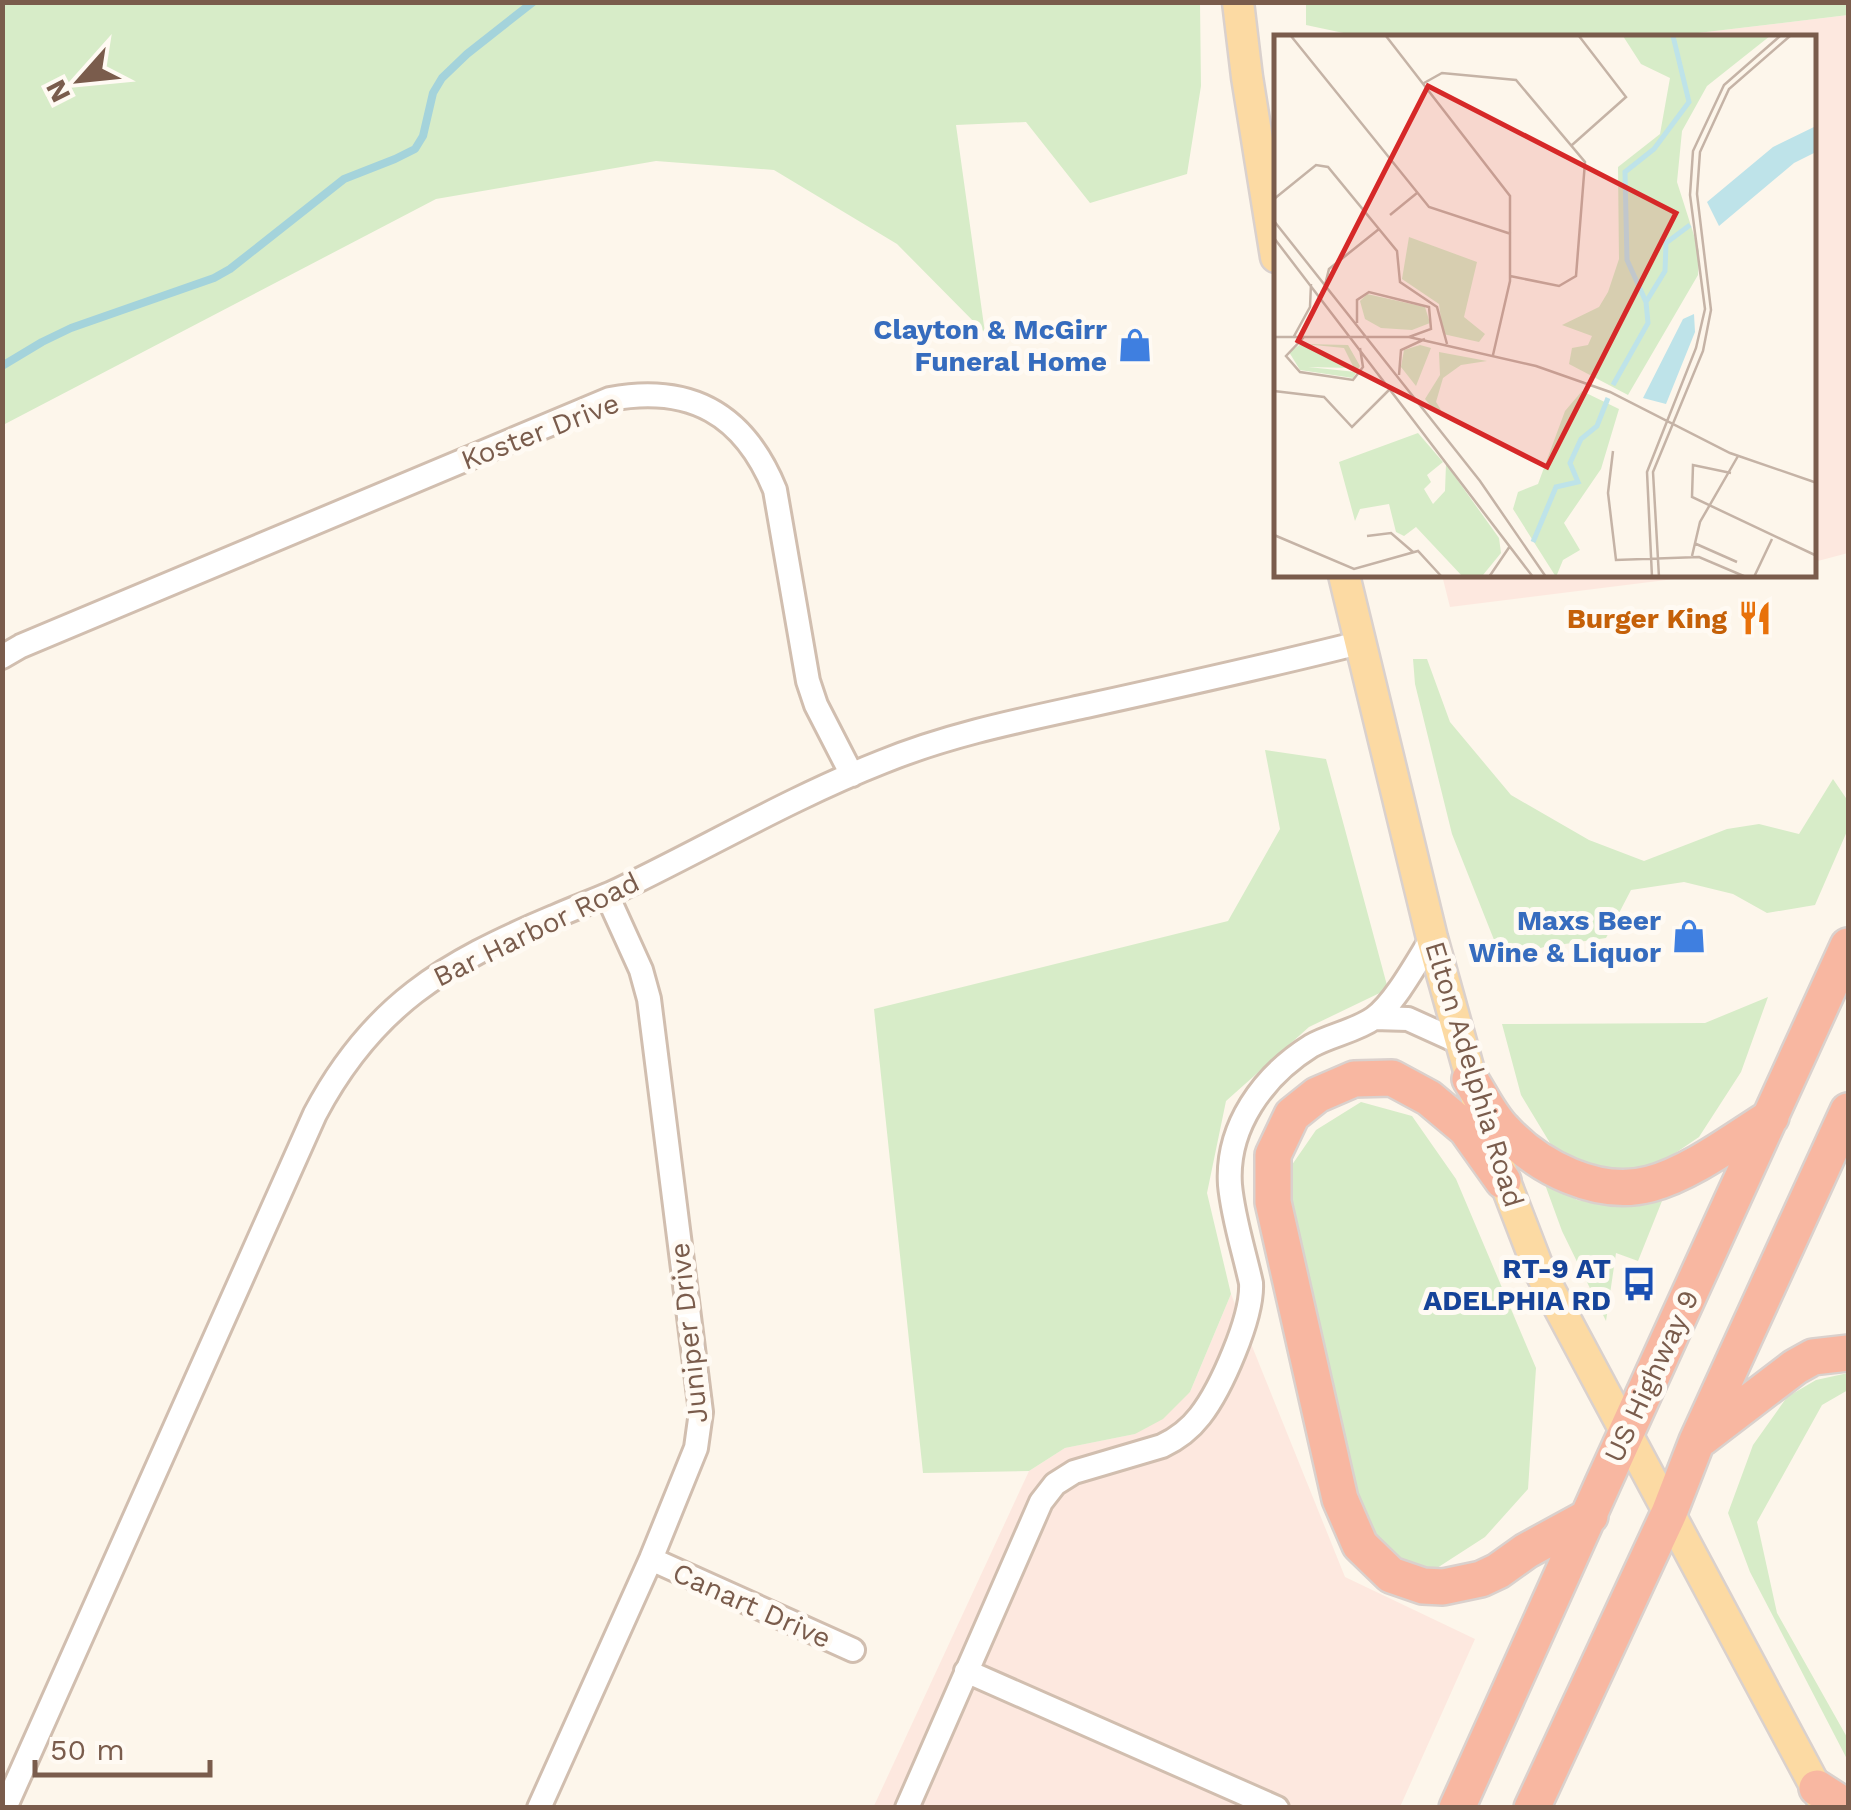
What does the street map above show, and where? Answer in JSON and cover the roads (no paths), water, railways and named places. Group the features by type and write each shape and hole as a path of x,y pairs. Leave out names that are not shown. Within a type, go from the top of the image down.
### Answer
{"highway":[{"name":"US Highway 9","path":"1456,1808 1848,946"},
{"path":"1503,1182 1466,1129 1429,1098 1392,1078 1354,1080 1318,1095 1292,1115 1273,1155 1273,1202 1340,1500 1360,1545 1391,1575 1422,1586 1443,1587 1481,1579 1590,1516"},
{"path":"1470,1079 1502,1129 1538,1161 1605,1186 1648,1185 1670,1177 1772,1116"},
{"path":"1532,1808 1669,1513 1698,1441 1840,1146 1848,1111"},
{"path":"1698,1441 1795,1367 1813,1357 1848,1353"},
{"path":"1822,1798 1848,1808"}],"main road":[{"path":"1238,2 1274,245"},
{"name":"Elton Adelphia Road","path":"1345,578 1432,938 1503,1182 1539,1270 1822,1798"}],"street":[{"name":"Koster Drive","path":"2,657 610,400 636,394 664,395 712,410 742,435 764,463 776,490 808,681 852,775"},
{"name":"Bar Harbor Road","path":"5,1808 307,1132 331,1084 368,1033 392,1009 472,954 607,896 883,761 969,732 1359,643"},
{"name":"Juniper Drive","path":"539,1808 651,1559 696,1448 701,1412 649,1000 641,970 607,896"},
{"path":"907,1808 1040,1502 1074,1472 1173,1441 1200,1416 1213,1396 1247,1321 1252,1297 1230,1186 1234,1144 1248,1108 1283,1067 1312,1046 1374,1018 1396,993 1432,938"},
{"path":"1374,1018 1408,1019 1460,1042"},
{"name":"Canart Drive","path":"651,1559 853,1650"},
{"path":"966,1670 1277,1808"}],"waterway":[{"path":"2,366 71,328 214,278 344,179 415,149 423,136 433,93 442,78 533,2"}],"place":[{"name":"Clayton & McGirr Funeral Home","path":"1135,345"},
{"name":"Burger King","path":"1755,618"},
{"name":"Maxs Beer Wine & Liquor","path":"1689,936"},
{"name":"RT-9 AT ADELPHIA RD","path":"1639,1284"}]}
